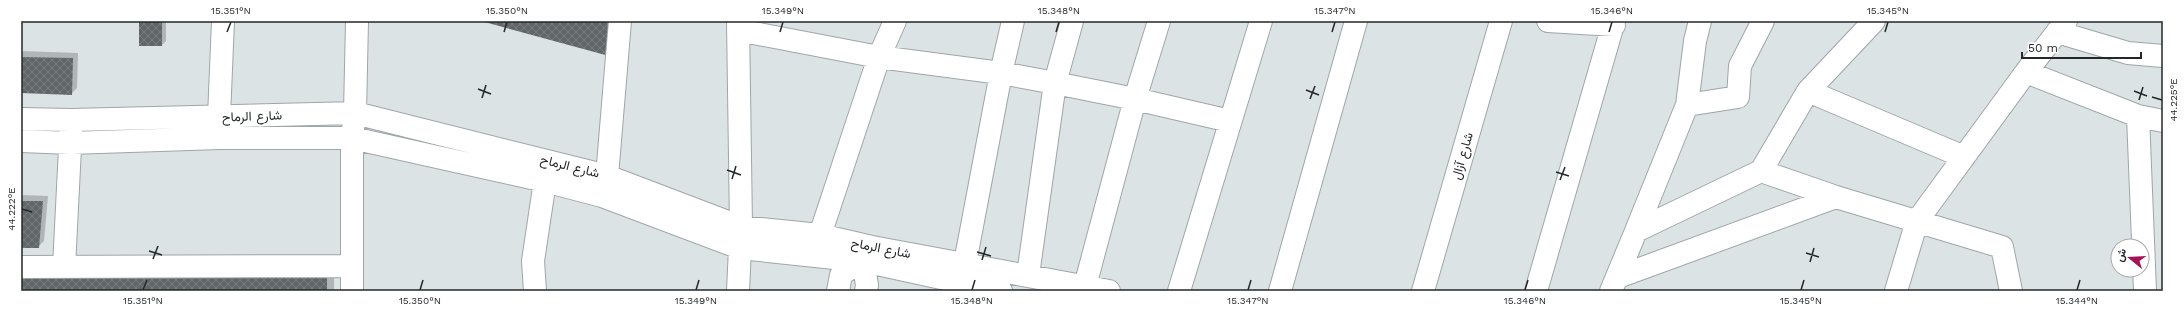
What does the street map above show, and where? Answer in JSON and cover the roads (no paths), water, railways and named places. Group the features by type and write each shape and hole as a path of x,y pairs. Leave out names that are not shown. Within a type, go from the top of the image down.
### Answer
{"street":[{"path":"219,117 223,21"},
{"path":"352,291 352,138 355,113 357,21"},
{"path":"607,176 620,21"},
{"path":"820,235 880,57 895,21"},
{"path":"965,263 1001,73 1013,21"},
{"path":"1028,276 1055,83 1072,21"},
{"path":"1085,286 1135,99 1159,21"},
{"path":"1179,291 1261,21"},
{"path":"1280,291 1356,21"},
{"name":"شارع آزال","path":"1423,291 1501,21"},
{"path":"1536,291 1614,23 1548,21"},
{"path":"1614,284 1686,105 1695,41 1700,21"},
{"path":"1686,105 1738,97 1740,66 1763,21"},
{"path":"1636,231 1761,171 1808,91 1874,21"},
{"path":"738,291 743,24 880,57 1001,73 1135,99 1230,121"},
{"path":"1896,291 1917,221 2026,72 2062,27 2128,53 2163,56"},
{"path":"2026,72 2138,116 2163,121"},
{"path":"1808,91 1964,157"},
{"name":"شارع الرماح","path":"21,119 71,120 355,113 607,176 740,237 820,235 868,254 991,284 1028,276 1109,291"},
{"path":"2138,116 2145,291"},
{"path":"64,267 71,120"},
{"name":"شارع الرماح","path":"21,141 70,144 220,138 352,138 545,181 602,196 740,237 868,254 965,263 991,284"},
{"path":"1761,171 1836,197 2002,247 2011,291"},
{"path":"535,291 533,261 545,181"},
{"path":"1614,284 1836,197"},
{"path":"838,291 842,275 868,254"},
{"path":"866,291 868,254"},
{"path":"21,267 352,266"}]}
